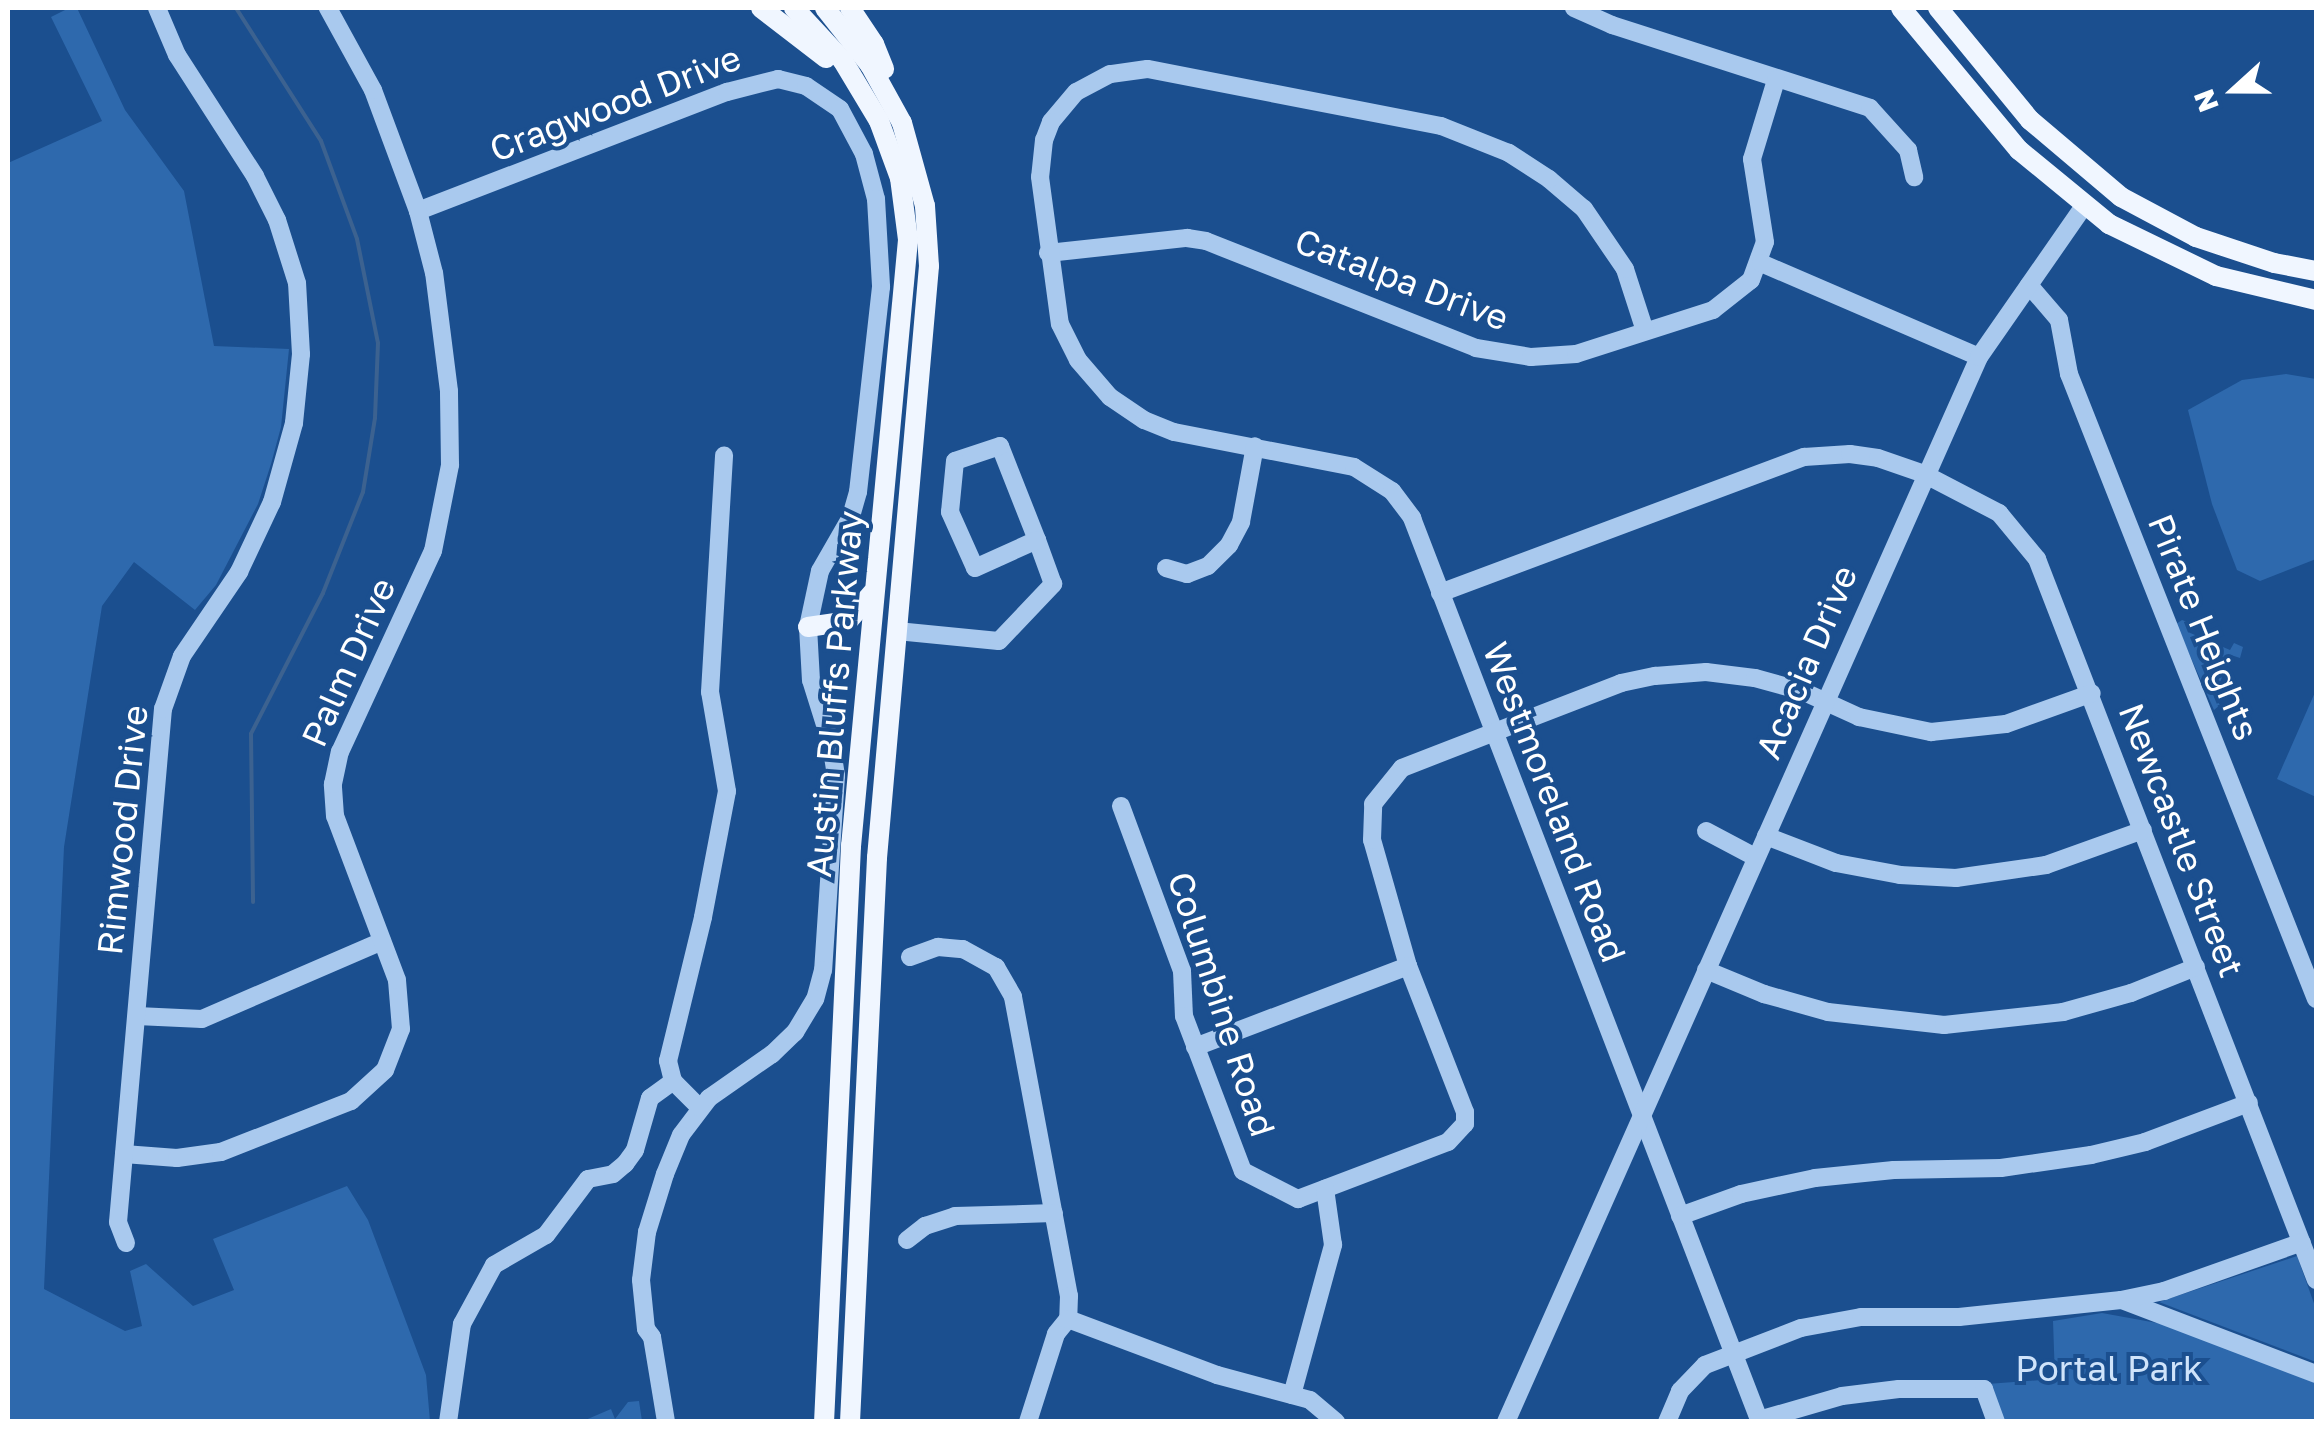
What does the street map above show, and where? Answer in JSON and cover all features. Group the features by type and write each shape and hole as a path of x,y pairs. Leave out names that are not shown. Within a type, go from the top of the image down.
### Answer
{"main road":[{"path":"762,8 804,38 865,93"},
{"name":"Austin Bluffs Parkway","path":"794,8 831,45 865,93 900,178 908,240 906,301 866,669 845,938 824,1422"},
{"name":"Austin Bluffs Parkway","path":"825,8 859,48 892,100 919,176 929,266 877,858 850,1422"},
{"path":"850,8 874,44 892,100"},
{"path":"1901,8 2010,140 2084,206 2134,238 2216,276 2316,300"},
{"path":"1938,8 2030,120 2121,197 2196,237 2274,263 2316,271"},
{"path":"808,627 848,621 874,592 886,622 897,631"},
{"path":"808,627 849,637 866,669"}],"street":[{"name":"Rimwood Drive","path":"126,1243 118,1222 163,709 182,656 240,572 272,502 294,423 301,354 297,283 277,220 255,176 176,55 157,8"},
{"name":"Palm Drive","path":"124,1154 178,1158 222,1152 361,1095 385,1070 401,1030 401,996 335,816 333,784 340,752 433,551 446,490 449,391 434,273 418,211 373,90 328,8"},
{"path":"1574,8 1612,25 1870,108 1908,150 1914,177"},
{"path":"1725,63 1732,43"},
{"name":"Westmoreland Road","path":"1645,332 1625,269 1601,227 1566,192 1509,153 1441,126 1159,70 1127,70 1095,81 1076,92 1051,122 1040,158 1048,253 1064,334 1104,404 1159,427 1354,467 1380,482 1412,518 1760,1421"},
{"path":"1776,80 1752,159 1764,226 1761,263 1979,357"},
{"name":"Cragwood Drive","path":"418,211 751,83 791,81 818,92 840,109 864,154 876,199 880,287 858,492 851,517 820,572 808,627 811,680 831,744 836,776 824,970 815,999 795,1032 700,1108 670,1159 647,1232 641,1280 646,1329 652,1337 666,1422"},
{"name":"Acacia Drive","path":"1506,1422 1979,357 2084,206"},
{"name":"Catalpa Drive","path":"1048,253 1206,240 1476,348 1518,356 1576,354 1728,302 1761,263"},
{"name":"Pirate Heights","path":"2029,285 2059,320 2069,374 2316,998"},
{"path":"897,631 999,641 1053,584 1038,540 1000,446 955,462 950,512 975,568 1038,540"},
{"path":"1166,568 1188,574 1208,566 1230,546 1241,522 1256,446"},
{"name":"Newcastle Street","path":"1440,593 1804,457 1850,454 1878,458 1924,474 1999,513 2027,542 2092,693 2316,1280"},
{"path":"700,1108 673,1082 668,1061 694,958 727,791 714,731 711,681 724,455"},
{"path":"1292,1394 1333,1244 1325,1190 1448,1142 1465,1124 1465,1112 1408,966 1376,863 1373,804 1402,768 1621,683 1682,673 1755,678 1881,723 1953,732 2006,724 2092,693"},
{"name":"Columbine Road","path":"1121,806 1182,971 1184,1016 1243,1171 1298,1199 1325,1190"},
{"path":"1766,836 1836,864 1900,875 1956,878 2046,865 2144,830"},
{"path":"1706,831 1756,857"},
{"path":"137,1016 202,1020 382,941"},
{"path":"910,957 938,947 963,949 981,956 1006,981 1069,1296 1068,1319 1056,1334 1028,1422"},
{"path":"1195,1047 1408,966"},
{"path":"1706,970 1812,1008 1878,1020 1944,1025 2063,1012 2196,967"},
{"path":"448,1422 460,1331 494,1265 546,1235 588,1179 613,1174 625,1164 635,1150 650,1098 673,1082"},
{"path":"1680,1216 1741,1194 1814,1178 1894,1170 2001,1168 2091,1155 2145,1142 2249,1103"},
{"path":"1619,1163 1644,1154 1661,1166"},
{"path":"907,1240 941,1218 1054,1212"},
{"path":"1667,1422 1688,1380 1705,1366 1800,1328 1862,1317 1959,1318 2121,1300 2180,1286 2302,1242"},
{"path":"2121,1300 2316,1374"},
{"path":"1068,1319 1217,1375 1292,1394 1320,1406 1336,1422"},
{"name":"Cragwood Drive","path":"646,1329 640,1338 654,1422"},
{"path":"1760,1421 1842,1396 1899,1389 1984,1388 1996,1422"}],"green space":[{"path":"77,8 125,110 184,191 214,346 289,349 281,427 271,464 258,504 216,585 195,610 134,562 102,606 64,847 44,1289 125,1331 142,1326 130,1271 146,1264 193,1306 234,1290 213,1239 347,1186 368,1220 426,1375 430,1421 8,1421 8,163 102,121 51,17"},
{"path":"2286,374 2316,379 2316,559 2260,581 2237,570 2212,504 2188,410 2242,380"},
{"path":"2182,620 2190,623 2188,632 2230,650 2234,643 2243,647 2240,658 2231,655 2214,697 2220,705 2214,710 2176,624"},
{"path":"2316,690 2316,797 2277,779"},
{"path":"2297,1256 2316,1309 2316,1362 2159,1302"},
{"name":"Portal Park","path":"2102,1313 2168,1325 2316,1383 2316,1421 2001,1421 1987,1384 2055,1379 2053,1321"},
{"path":"639,1401 642,1421 583,1421 611,1409 615,1419 628,1402"}],"waterway":[{"path":"236,8 321,141 357,239 378,343 375,418 363,492 323,593 251,734 253,902"}]}
